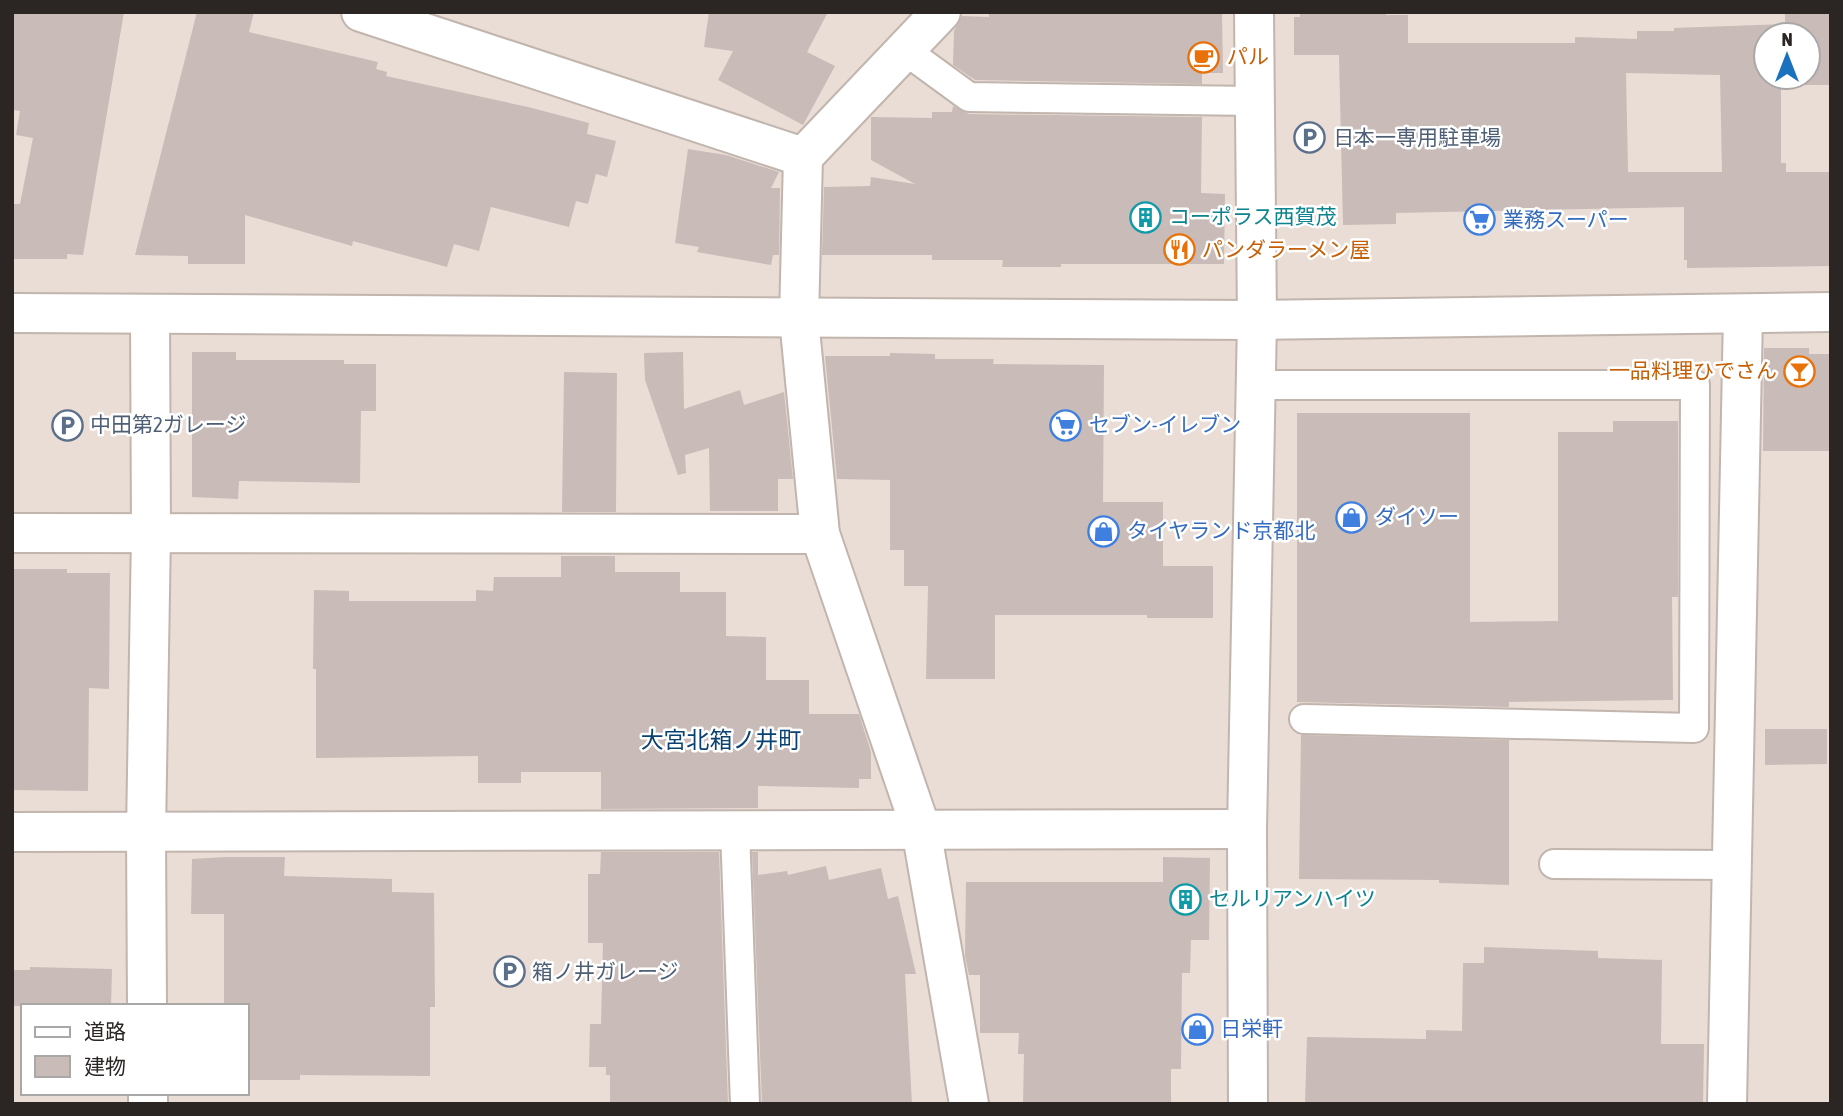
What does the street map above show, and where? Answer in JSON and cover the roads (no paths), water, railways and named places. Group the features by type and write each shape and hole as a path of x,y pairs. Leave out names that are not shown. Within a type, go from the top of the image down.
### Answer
{"street":[{"path":"361,12 803,157"},
{"path":"941,12 803,157 799,319 820,534 921,830 969,1104"},
{"path":"1248,1104 1247,829 1257,320 1254,12"},
{"path":"12,313 1257,320 1831,312"},
{"path":"1727,1104 1742,314"},
{"path":"147,1004 150,315"},
{"path":"12,533 820,534"},
{"path":"12,832 1247,829"}],"lane":[{"path":"906,51 969,97 1254,101"},
{"path":"1256,385 1695,384 1694,728 1304,719"},
{"path":"735,830 744,1104"},
{"path":"1554,864 1732,865"}],"place":[{"name":"パル","path":"1204,57"},
{"name":"日本一専用駐車場","path":"1310,138"},
{"name":"コーポラス西賀茂","path":"1146,217"},
{"name":"業務スーパー","path":"1480,220"},
{"name":"パンダラーメン屋","path":"1179,250"},
{"name":"一品料理ひでさん","path":"1800,371"},
{"name":"中田第2ガレージ","path":"67,425"},
{"name":"セブン-イレブン","path":"1066,425"},
{"name":"ダイソー","path":"1352,517"},
{"name":"タイヤランド京都北","path":"1104,531"},
{"name":"セルリアンハイツ","path":"1186,899"},
{"name":"箱ノ井ガレージ","path":"509,972"},
{"name":"日栄軒","path":"1197,1029"}],"district":[{"name":"大宮北箱ノ井町","path":"721,740"}]}
